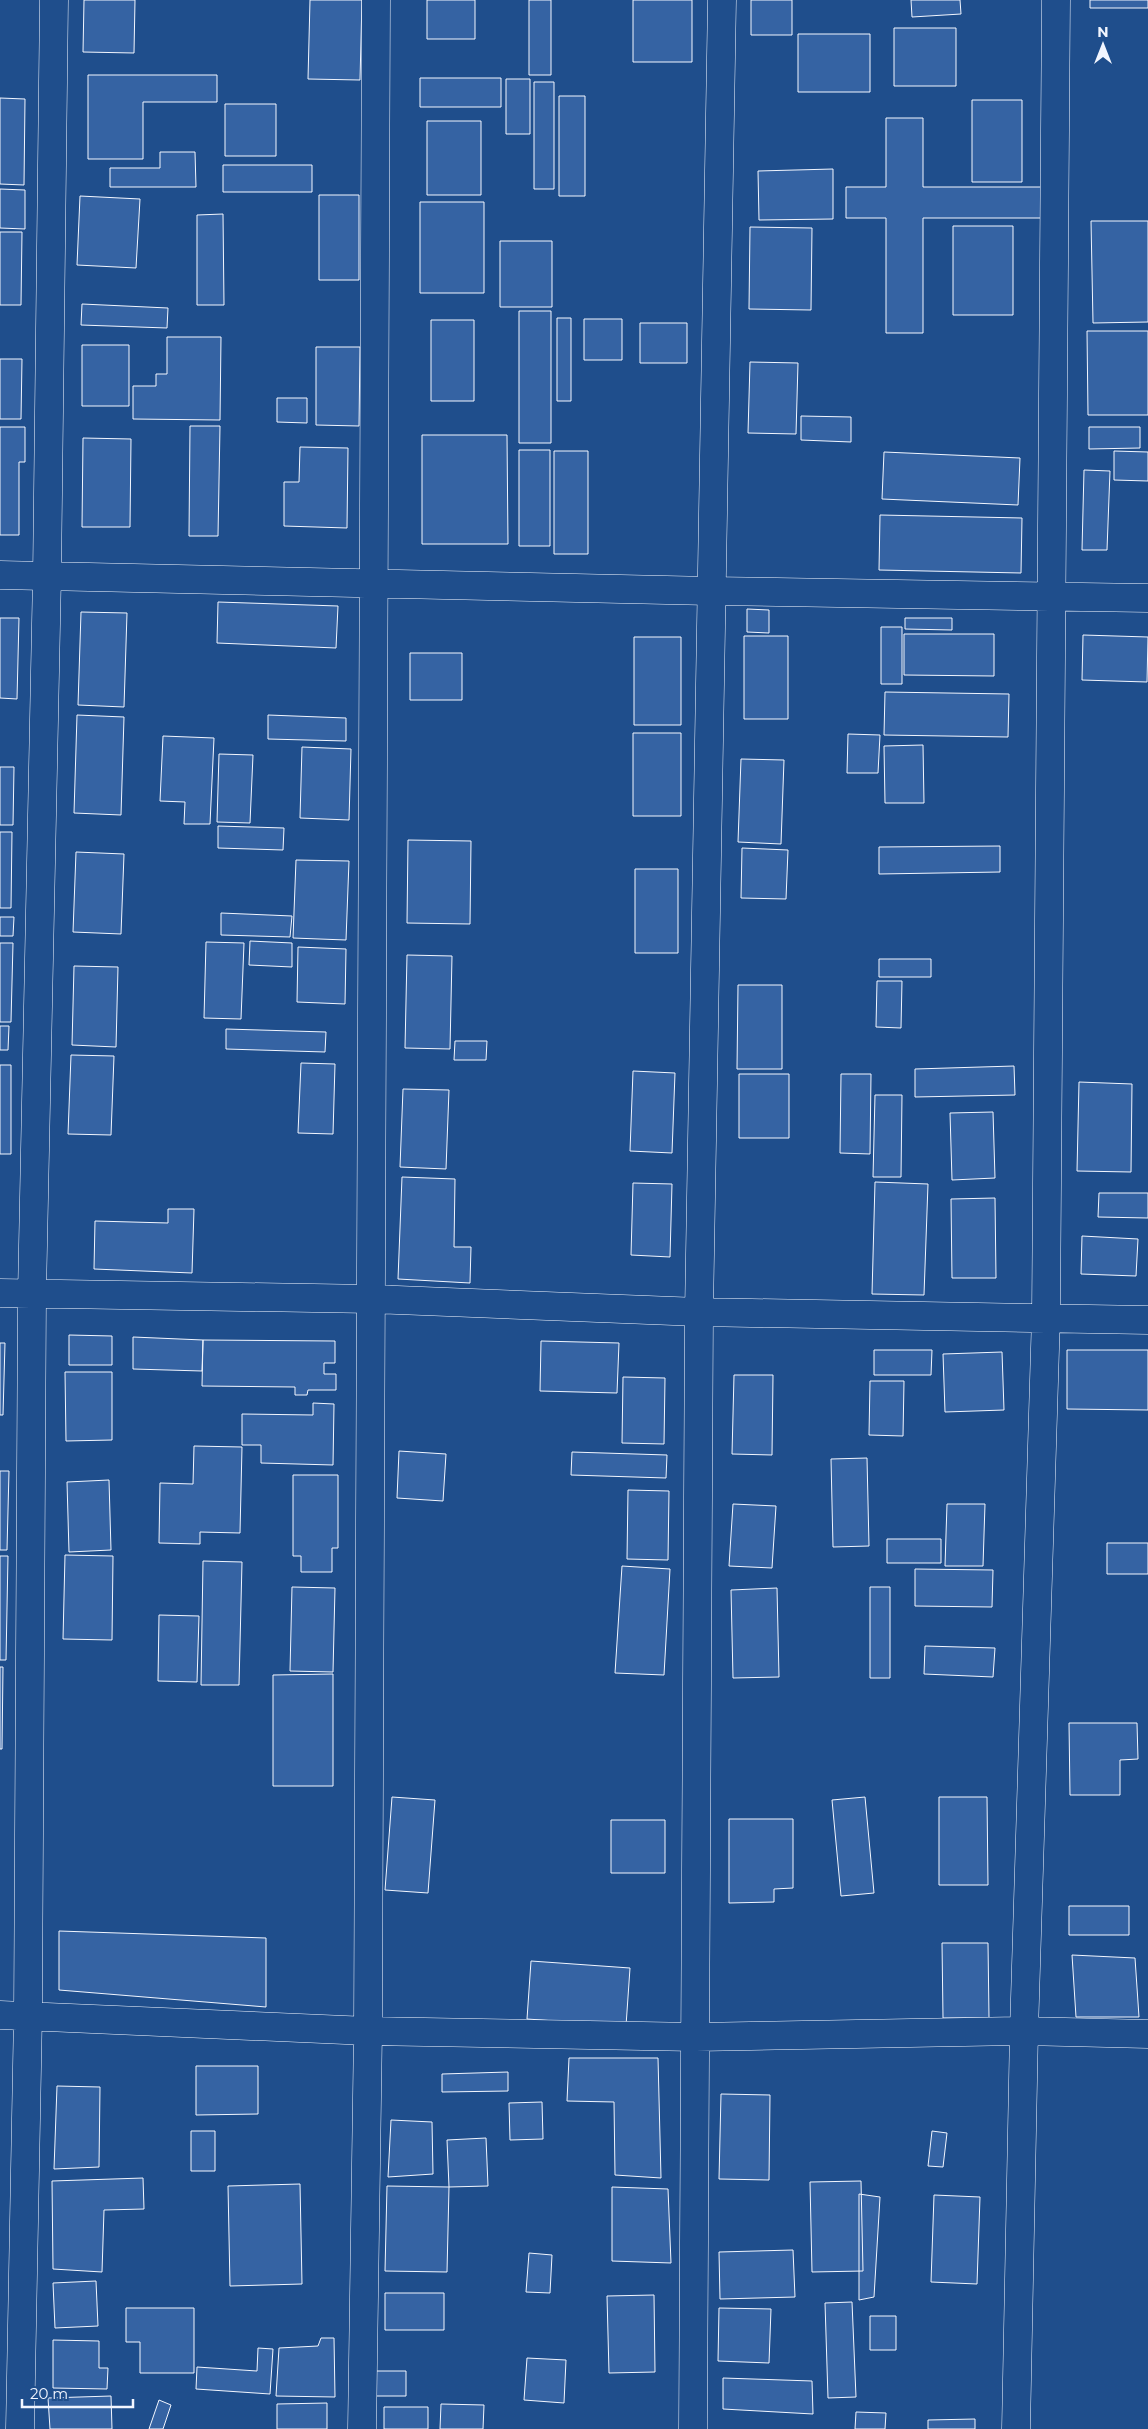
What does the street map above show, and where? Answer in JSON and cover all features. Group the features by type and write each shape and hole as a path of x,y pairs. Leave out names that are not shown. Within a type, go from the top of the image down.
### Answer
{"street":[{"path":"20,2429 28,2015 32,1294 47,576 54,0"},
{"path":"362,2429 368,2031 376,0"},
{"path":"693,2429 699,1312 722,0"},
{"path":"1016,2429 1024,2031 1046,1316 1056,0"},
{"path":"0,576 1148,598"},
{"path":"0,1293 372,1299 699,1312 1046,1316 1148,1320"},
{"path":"0,2014 368,2031 696,2037 1024,2031 1148,2034"}],"building":[{"path":"84,0 135,0 134,53 83,52"},
{"path":"310,0 362,0 360,80 308,79"},
{"path":"427,0 475,0 475,39 427,39"},
{"path":"529,0 551,0 551,75 529,75"},
{"path":"633,0 692,0 692,62 633,62"},
{"path":"751,0 792,0 792,35 751,35"},
{"path":"911,0 960,0 961,14 912,17"},
{"path":"1090,0 1148,0 1148,8 1090,8"},
{"path":"894,28 956,28 956,86 894,86"},
{"path":"798,34 870,34 870,92 798,92"},
{"path":"88,75 217,75 217,102 143,102 143,159 88,159"},
{"path":"420,78 501,78 501,107 420,107"},
{"path":"506,79 530,79 530,134 506,134"},
{"path":"534,82 554,82 554,189 534,189"},
{"path":"559,96 585,96 585,196 559,196"},
{"path":"0,98 25,99 24,185 0,184"},
{"path":"972,100 1022,100 1022,182 972,182"},
{"path":"225,104 276,104 276,156 225,156"},
{"path":"886,118 923,118 923,187 1043,187 1043,218 923,218 923,333 886,333 886,218 846,218 846,187 886,187"},
{"path":"427,121 481,121 481,195 427,195"},
{"path":"160,152 195,152 196,187 110,187 110,168 160,168"},
{"path":"223,165 312,165 312,192 223,192"},
{"path":"833,169 833,219 759,220 758,171"},
{"path":"0,189 25,190 25,229 0,228"},
{"path":"319,195 359,195 359,280 319,280"},
{"path":"80,196 140,199 136,268 77,265"},
{"path":"420,202 484,202 484,293 420,293"},
{"path":"223,214 224,305 197,305 197,215"},
{"path":"1091,221 1148,221 1148,322 1093,323"},
{"path":"953,226 1013,226 1013,315 953,315"},
{"path":"750,227 812,228 811,310 749,309"},
{"path":"0,232 22,232 21,305 0,305"},
{"path":"500,241 552,241 552,307 500,307"},
{"path":"82,304 168,308 167,328 81,325"},
{"path":"519,311 551,311 551,443 519,443"},
{"path":"557,318 571,318 571,401 557,401"},
{"path":"584,319 622,319 622,360 584,360"},
{"path":"431,320 474,320 474,401 431,401"},
{"path":"640,323 687,323 687,363 640,363"},
{"path":"1087,331 1148,331 1148,415 1088,415"},
{"path":"167,337 221,337 220,420 133,419 133,386 156,386 156,374 167,374"},
{"path":"82,345 129,345 129,406 82,406"},
{"path":"316,347 360,347 359,426 316,425"},
{"path":"0,359 22,359 21,419 0,419"},
{"path":"750,362 798,363 796,434 748,433"},
{"path":"277,398 307,398 307,423 277,422"},
{"path":"801,416 851,417 851,442 801,440"},
{"path":"190,426 220,426 218,536 189,536"},
{"path":"0,427 25,427 25,462 19,462 19,535 0,535"},
{"path":"1089,427 1140,427 1140,448 1089,449"},
{"path":"422,435 507,435 508,544 422,544"},
{"path":"83,438 131,439 130,527 82,527"},
{"path":"300,447 348,448 347,528 284,526 284,482 299,482"},
{"path":"519,450 550,450 550,546 519,546"},
{"path":"554,451 588,451 588,554 554,554"},
{"path":"1114,451 1148,452 1148,481 1114,480"},
{"path":"884,452 1020,458 1018,505 882,499"},
{"path":"1084,470 1110,471 1107,550 1082,550"},
{"path":"880,515 1022,518 1021,573 879,570"},
{"path":"218,602 338,606 336,648 217,643"},
{"path":"747,609 769,610 769,633 747,632"},
{"path":"81,612 127,613 124,707 78,705"},
{"path":"0,618 19,618 17,699 0,698"},
{"path":"905,618 952,618 952,630 905,629"},
{"path":"881,627 902,627 902,684 881,684"},
{"path":"904,634 994,634 994,676 904,675"},
{"path":"1083,635 1148,637 1147,682 1082,680"},
{"path":"744,636 788,636 788,719 744,719"},
{"path":"634,637 681,637 681,725 634,725"},
{"path":"410,653 462,653 462,700 410,700"},
{"path":"885,692 1009,694 1008,737 884,735"},
{"path":"77,715 124,717 121,815 74,813"},
{"path":"268,715 346,718 346,741 268,739"},
{"path":"633,733 681,733 681,816 633,816"},
{"path":"848,734 880,735 878,773 847,773"},
{"path":"163,736 214,738 210,824 184,824 185,802 160,801"},
{"path":"923,745 924,803 885,803 884,746"},
{"path":"302,747 351,749 349,820 300,818"},
{"path":"219,754 253,755 250,823 217,822"},
{"path":"741,759 784,760 781,844 738,842"},
{"path":"0,767 14,767 13,825 0,825"},
{"path":"218,826 284,828 283,850 218,848"},
{"path":"0,832 12,832 11,908 0,908"},
{"path":"408,840 471,841 470,924 407,923"},
{"path":"1000,846 1000,872 879,874 879,847"},
{"path":"742,848 788,850 786,899 741,898"},
{"path":"76,852 124,854 121,934 73,932"},
{"path":"296,860 349,861 346,940 293,938"},
{"path":"635,869 678,869 678,953 635,953"},
{"path":"221,913 292,916 290,937 221,935"},
{"path":"0,917 14,917 13,936 0,936"},
{"path":"250,941 292,943 292,967 249,965"},
{"path":"206,942 244,943 241,1019 204,1018"},
{"path":"0,943 13,943 11,1022 0,1022"},
{"path":"298,947 346,949 345,1004 297,1002"},
{"path":"407,955 452,956 450,1049 405,1048"},
{"path":"879,959 931,959 931,977 879,977"},
{"path":"74,966 118,967 116,1047 72,1045"},
{"path":"877,981 902,981 901,1028 876,1027"},
{"path":"738,985 782,985 782,1069 737,1069"},
{"path":"0,1026 9,1026 8,1050 0,1050"},
{"path":"226,1029 326,1032 325,1052 226,1049"},
{"path":"455,1041 487,1041 486,1060 454,1060"},
{"path":"71,1055 114,1056 111,1135 68,1134"},
{"path":"301,1063 335,1064 333,1134 298,1133"},
{"path":"0,1065 11,1065 11,1154 0,1154"},
{"path":"1014,1066 1015,1095 915,1097 915,1069"},
{"path":"633,1071 675,1073 672,1153 630,1151"},
{"path":"739,1074 789,1074 789,1138 739,1138"},
{"path":"841,1074 871,1074 870,1154 840,1153"},
{"path":"1079,1082 1132,1084 1131,1172 1077,1171"},
{"path":"403,1089 449,1090 446,1169 400,1167"},
{"path":"875,1095 902,1095 901,1177 873,1177"},
{"path":"993,1112 995,1178 952,1180 950,1113"},
{"path":"402,1177 455,1179 454,1247 471,1247 470,1283 398,1279"},
{"path":"875,1182 928,1184 924,1295 872,1294"},
{"path":"633,1183 672,1184 670,1257 631,1255"},
{"path":"1099,1193 1148,1193 1148,1218 1098,1217"},
{"path":"995,1198 996,1278 952,1278 951,1199"},
{"path":"168,1209 194,1209 192,1273 94,1269 95,1221 168,1223"},
{"path":"1082,1236 1138,1239 1136,1276 1081,1274"},
{"path":"69,1335 112,1336 112,1365 69,1365"},
{"path":"133,1337 203,1340 202,1371 133,1369"},
{"path":"203,1340 335,1341 335,1363 324,1363 324,1374 336,1374 336,1390 308,1390 307,1395 295,1395 295,1387 202,1386"},
{"path":"541,1341 619,1343 617,1393 540,1391"},
{"path":"0,1343 5,1343 3,1415 0,1415"},
{"path":"874,1350 932,1350 931,1375 874,1375"},
{"path":"1067,1350 1148,1350 1148,1410 1067,1409"},
{"path":"1002,1352 1004,1410 945,1412 943,1354"},
{"path":"65,1372 112,1372 112,1440 66,1441"},
{"path":"734,1375 773,1375 772,1455 732,1454"},
{"path":"623,1377 665,1378 664,1444 622,1443"},
{"path":"870,1381 904,1381 903,1436 869,1435"},
{"path":"313,1403 334,1404 333,1465 261,1463 261,1445 242,1445 242,1414 313,1415"},
{"path":"194,1446 242,1447 240,1533 200,1532 200,1544 159,1543 160,1483 193,1484"},
{"path":"399,1451 446,1454 443,1501 397,1498"},
{"path":"572,1452 667,1455 666,1478 571,1475"},
{"path":"867,1458 869,1546 833,1547 831,1459"},
{"path":"0,1471 9,1471 7,1550 0,1550"},
{"path":"293,1475 338,1475 338,1548 332,1548 332,1572 301,1572 301,1556 293,1556"},
{"path":"109,1480 111,1550 69,1552 67,1482"},
{"path":"628,1490 669,1491 668,1560 627,1559"},
{"path":"733,1504 776,1506 772,1568 729,1566"},
{"path":"947,1504 985,1504 983,1566 945,1566"},
{"path":"887,1539 941,1539 941,1563 887,1563"},
{"path":"1107,1543 1148,1543 1148,1574 1107,1574"},
{"path":"65,1555 113,1556 112,1640 63,1639"},
{"path":"0,1556 8,1556 6,1660 0,1660"},
{"path":"203,1561 242,1562 239,1685 201,1685"},
{"path":"622,1566 670,1569 664,1675 615,1673"},
{"path":"915,1569 993,1570 992,1607 915,1606"},
{"path":"292,1587 335,1588 333,1672 290,1671"},
{"path":"870,1587 890,1587 890,1678 870,1678"},
{"path":"777,1588 779,1677 733,1678 731,1590"},
{"path":"159,1615 199,1616 197,1682 158,1681"},
{"path":"925,1646 995,1648 993,1677 924,1674"},
{"path":"0,1667 3,1667 2,1749 0,1749"},
{"path":"333,1674 333,1786 273,1786 273,1675"},
{"path":"1069,1723 1137,1723 1138,1759 1120,1760 1120,1795 1070,1795"},
{"path":"392,1797 435,1800 428,1893 385,1890"},
{"path":"865,1797 874,1893 841,1896 832,1800"},
{"path":"939,1797 987,1797 988,1885 939,1885"},
{"path":"729,1819 793,1819 793,1888 774,1889 774,1902 729,1903"},
{"path":"611,1820 665,1820 665,1873 611,1873"},
{"path":"1069,1906 1129,1906 1129,1935 1069,1935"},
{"path":"59,1931 266,1938 266,2007 59,1990"},
{"path":"942,1943 988,1943 989,2018 943,2018"},
{"path":"1072,1955 1135,1958 1139,2017 1076,2017"},
{"path":"531,1961 630,1968 626,2026 527,2019"},
{"path":"569,2058 658,2058 661,2178 615,2175 614,2102 567,2101"},
{"path":"196,2066 258,2066 258,2114 196,2115"},
{"path":"508,2072 508,2091 442,2092 442,2074"},
{"path":"57,2086 100,2087 99,2167 54,2169"},
{"path":"721,2094 770,2095 769,2180 719,2179"},
{"path":"542,2102 543,2139 510,2140 509,2103"},
{"path":"391,2120 432,2122 433,2174 388,2177"},
{"path":"191,2131 215,2131 215,2171 191,2171"},
{"path":"932,2131 947,2133 943,2167 928,2166"},
{"path":"486,2138 488,2186 449,2187 447,2140"},
{"path":"143,2178 144,2209 104,2210 102,2272 53,2269 52,2181"},
{"path":"861,2181 863,2271 812,2272 810,2182"},
{"path":"300,2184 302,2284 230,2286 228,2186"},
{"path":"387,2186 449,2187 447,2272 385,2271"},
{"path":"612,2187 668,2189 671,2263 612,2261"},
{"path":"859,2194 880,2197 874,2297 859,2300"},
{"path":"934,2195 980,2197 977,2284 931,2282"},
{"path":"793,2250 795,2297 720,2299 719,2252"},
{"path":"529,2253 552,2255 550,2293 526,2292"},
{"path":"96,2281 98,2326 55,2328 53,2283"},
{"path":"385,2293 444,2293 444,2330 385,2330"},
{"path":"654,2295 655,2372 609,2373 607,2296"},
{"path":"852,2302 856,2397 828,2398 825,2303"},
{"path":"126,2308 194,2308 194,2373 140,2373 140,2342 126,2342"},
{"path":"719,2308 771,2309 769,2363 718,2361"},
{"path":"870,2316 896,2316 896,2350 870,2350"},
{"path":"321,2338 334,2338 335,2397 276,2396 279,2348 318,2346"},
{"path":"53,2340 99,2341 99,2368 108,2368 107,2389 53,2388"},
{"path":"258,2348 273,2349 270,2394 196,2389 197,2367 257,2371"},
{"path":"527,2358 566,2360 564,2403 524,2400"},
{"path":"374,2371 406,2371 406,2396 374,2396"},
{"path":"723,2378 812,2381 813,2414 723,2409"},
{"path":"111,2396 112,2429 50,2429 48,2398"},
{"path":"159,2400 171,2405 163,2429 149,2429"},
{"path":"327,2403 327,2429 277,2429 277,2404"},
{"path":"441,2404 484,2405 483,2429 440,2429"},
{"path":"384,2407 428,2407 428,2429 384,2429"},
{"path":"856,2412 886,2413 885,2429 855,2429"},
{"path":"975,2419 975,2429 928,2429 928,2420"}]}
